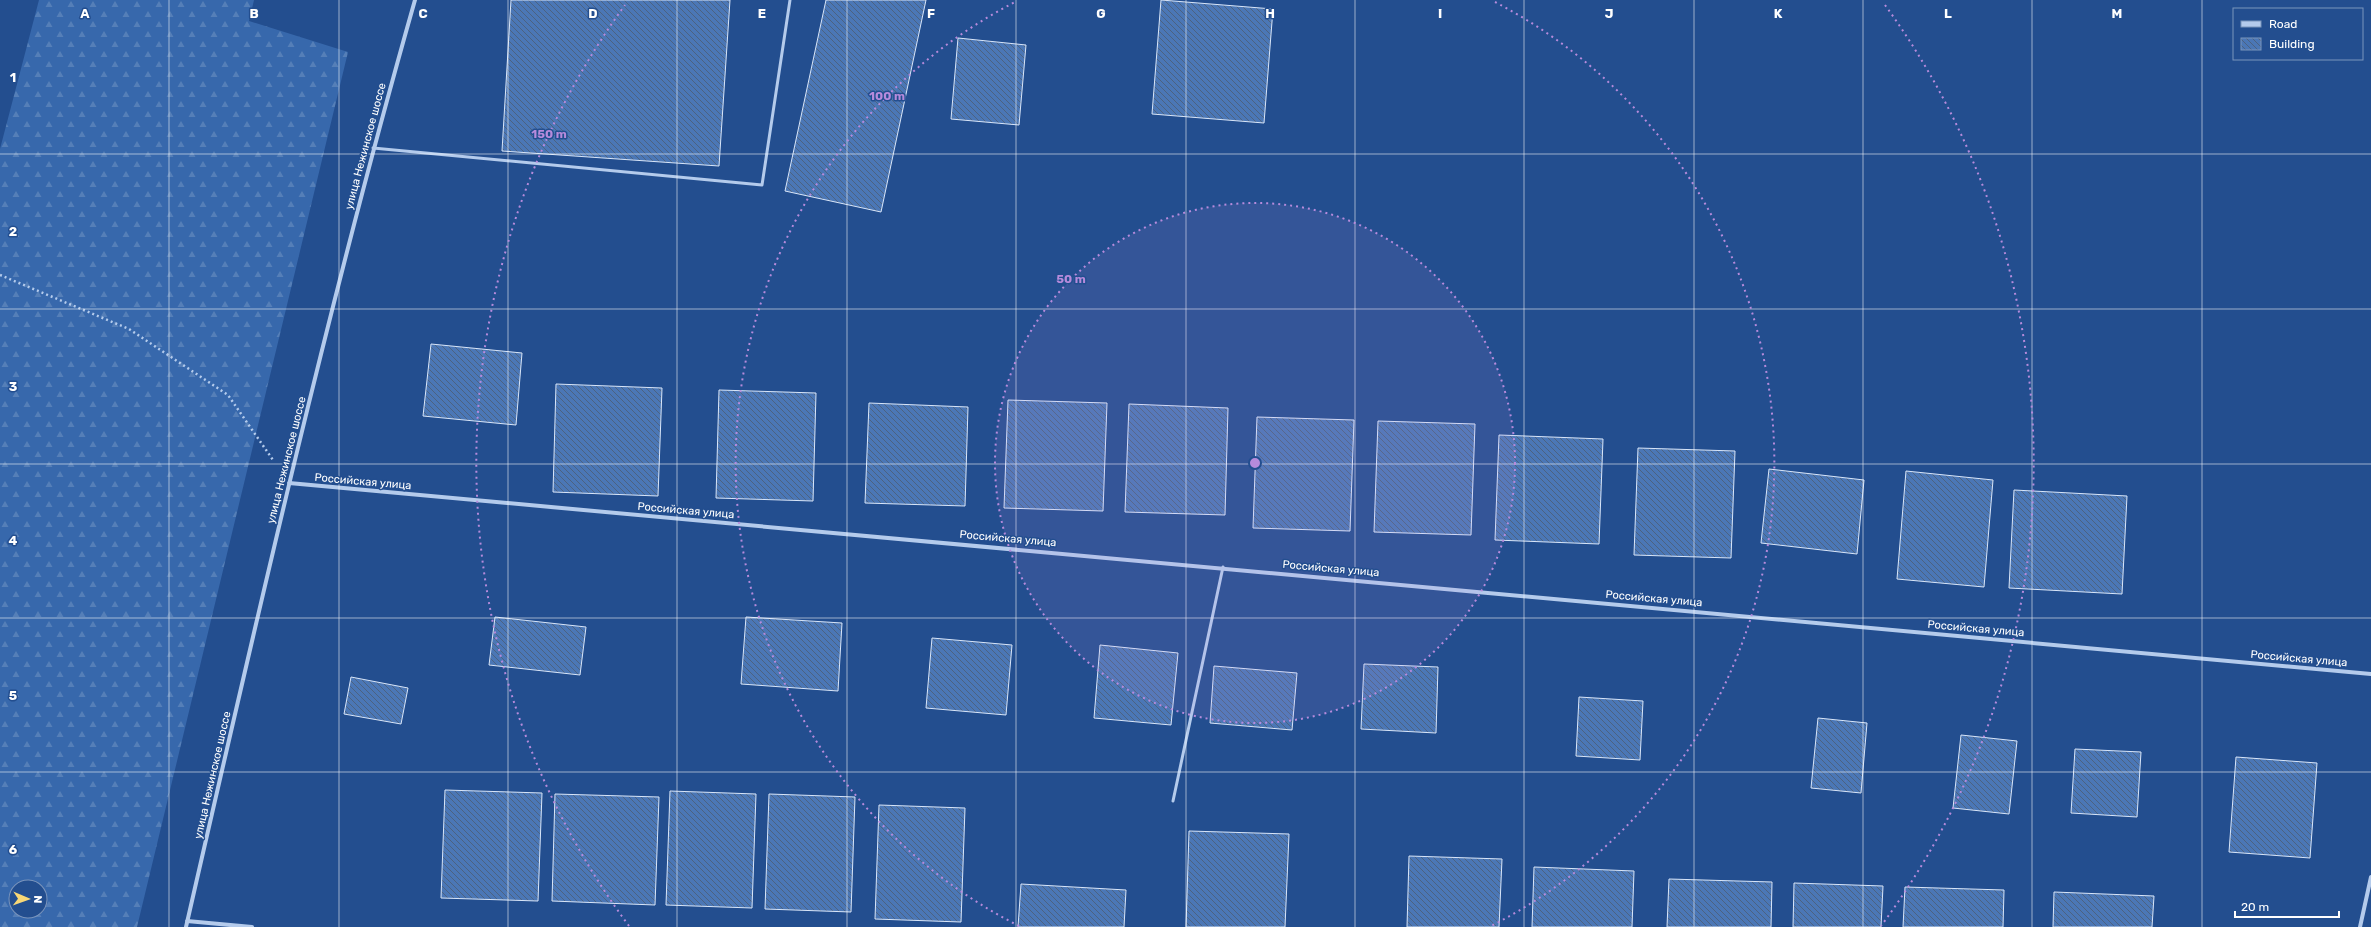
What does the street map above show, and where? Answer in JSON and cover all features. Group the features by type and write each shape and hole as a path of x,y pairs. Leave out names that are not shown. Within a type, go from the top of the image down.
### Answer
{"street":[{"name":"улица Нежинское шоссе","path":"186,927 289,483 373,148 414,0"},
{"name":"Российская улица","path":"289,483 1223,567 2371,674"},
{"path":"2360,927 2371,877"},
{"path":"187,921 252,927"}],"lane":[{"path":"373,148 762,185 790,0"},
{"path":"1173,801 1223,567"}],"path":[{"path":"0,275 129,329 228,395 289,483"}],"green space":[{"path":"39,0 254,0 249,21 348,52 137,927 0,927 0,149"}],"building":[{"path":"511,0 730,0 719,166 502,151"},
{"path":"826,0 926,0 881,212 785,191"},
{"path":"1161,0 1273,9 1264,123 1152,114"},
{"path":"958,38 1026,45 1019,125 951,119"},
{"path":"431,344 522,353 516,425 423,416"},
{"path":"556,384 662,388 658,496 553,492"},
{"path":"719,390 816,393 813,501 716,498"},
{"path":"1008,400 1107,403 1103,511 1004,508"},
{"path":"869,403 968,407 965,506 865,503"},
{"path":"1129,404 1228,408 1225,515 1125,512"},
{"path":"1257,417 1354,420 1350,531 1253,528"},
{"path":"1378,421 1475,424 1471,535 1374,532"},
{"path":"1499,435 1603,439 1599,544 1495,540"},
{"path":"1638,448 1735,451 1731,558 1634,555"},
{"path":"1769,469 1864,480 1857,554 1761,543"},
{"path":"1906,471 1993,480 1984,587 1897,579"},
{"path":"2014,490 2127,496 2122,594 2009,588"},
{"path":"495,617 586,627 580,675 489,665"},
{"path":"746,617 842,623 838,691 741,684"},
{"path":"932,638 1012,645 1006,715 926,708"},
{"path":"1100,645 1178,653 1171,725 1094,718"},
{"path":"1364,664 1438,667 1436,733 1361,729"},
{"path":"1214,666 1297,673 1292,730 1210,723"},
{"path":"351,677 408,688 401,724 344,714"},
{"path":"1579,697 1643,701 1640,760 1576,756"},
{"path":"1818,718 1867,723 1861,793 1811,788"},
{"path":"1961,735 2017,741 2009,814 1953,808"},
{"path":"2075,749 2141,752 2137,817 2071,813"},
{"path":"2236,757 2317,763 2310,858 2229,852"},
{"path":"445,790 542,793 538,901 441,898"},
{"path":"670,791 756,794 752,908 666,905"},
{"path":"555,794 659,797 655,905 552,901"},
{"path":"769,794 855,797 851,912 765,909"},
{"path":"879,805 965,808 961,922 875,919"},
{"path":"1189,831 1289,834 1285,927 1186,927"},
{"path":"1409,856 1502,859 1499,927 1407,927"},
{"path":"1534,867 1634,871 1632,927 1532,927"},
{"path":"1669,879 1772,882 1771,927 1667,927"},
{"path":"1794,883 1883,886 1881,927 1793,927"},
{"path":"1021,884 1126,890 1124,927 1018,927"},
{"path":"1905,887 2004,890 2003,927 1903,927"},
{"path":"2054,892 2154,896 2152,927 2053,927"}]}
